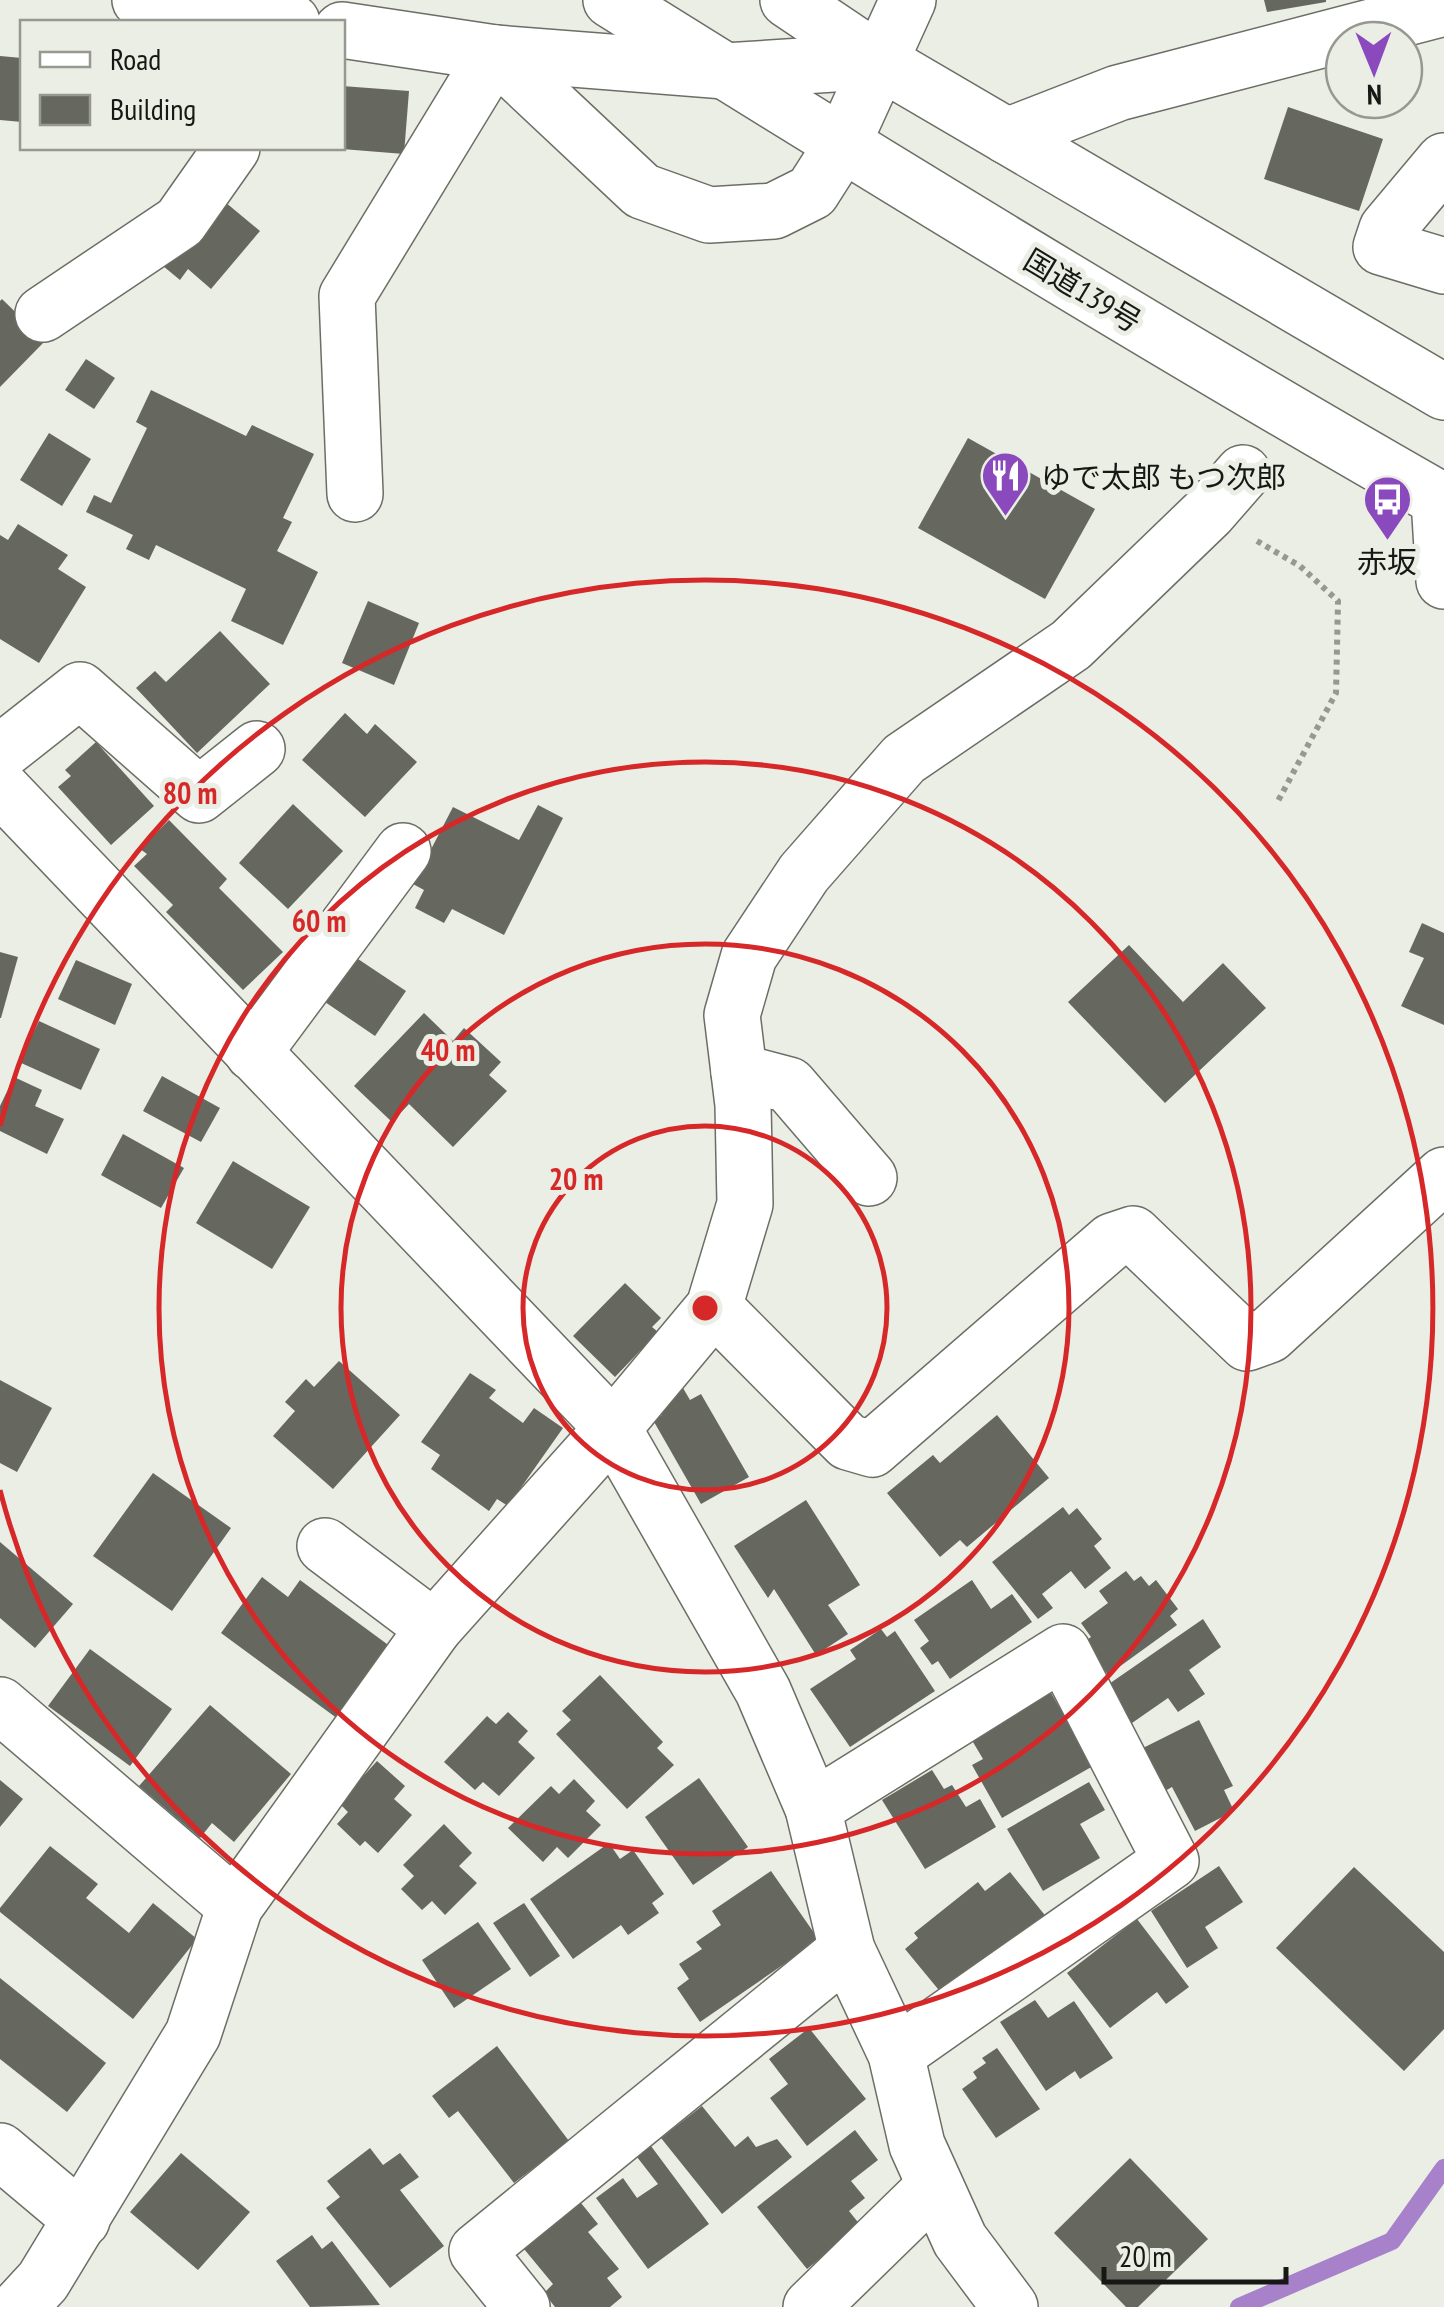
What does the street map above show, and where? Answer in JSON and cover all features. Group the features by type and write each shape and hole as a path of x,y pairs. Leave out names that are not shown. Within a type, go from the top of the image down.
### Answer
{"main road":[{"path":"140,0 275,20"},
{"name":"国道139号","path":"611,0 842,145 1285,412 1442,500"},
{"path":"788,0 879,60 1444,392"},
{"path":"494,53 642,191 708,215 774,211 812,192 842,145 908,0"},
{"path":"1007,136 1118,93 1444,8"},
{"path":"345,30 494,53 725,71 879,60"},
{"path":"355,494 347,296 494,53"},
{"path":"43,314 180,222 231,150"},
{"path":"1444,161 1387,229 1381,246 1444,266"},
{"path":"19,2307 43,2281 82,2220 193,2034 234,1906 434,1628 613,1428 714,1307 745,1204 743,1106 732,1015 749,956 804,873 904,758 1071,644 1226,492"},
{"path":"1442,500 1444,581"},
{"path":"0,753 80,690 199,795 257,748"},
{"path":"0,787 613,1428 763,1692 814,1808 847,1950 896,2054 917,2145 960,2240 1010,2307"},
{"path":"253,1054 403,851"},
{"path":"739,1072 789,1086 870,1178"},
{"path":"714,1307 848,1442 872,1449 1112,1241 1133,1234 1247,1343 1269,1336 1444,1175"},
{"path":"325,1546 434,1628"},
{"path":"814,1808 1063,1652 1171,1861 896,2054"},
{"path":"0,1705 234,1906"},
{"path":"522,2307 478,2252 847,1950"},
{"path":"0,2151 82,2220"},
{"path":"810,2307 935,2186"}],"path":[{"path":"1226,492 1338,600 1336,694 1278,802"}],"building":[{"path":"1264,0 1326,0 1326,2 1267,12"},
{"path":"0,56 20,58 20,122 0,120"},
{"path":"345,86 409,91 404,154 345,149"},
{"path":"1288,107 1383,139 1359,211 1264,179"},
{"path":"219,197 260,231 211,289 188,269 180,280 157,261"},
{"path":"0,301 45,341 0,387"},
{"path":"86,359 115,378 94,409 65,390"},
{"path":"151,390 246,436 252,425 314,454 283,518 292,522 277,551 318,572 283,645 231,621 246,589 156,545 149,560 126,549 133,535 86,512 94,495 111,503 147,428 136,422"},
{"path":"49,433 91,459 62,506 20,480"},
{"name":"ゆで太郎 もつ次郎","path":"968,438 1095,509 1045,599 918,528"},
{"path":"18,524 68,555 58,569 86,587 39,663 0,639 0,535 8,540"},
{"path":"368,601 419,623 394,685 342,663"},
{"path":"220,631 270,684 197,753 136,688 155,671 166,682"},
{"path":"345,713 367,734 375,724 417,762 365,817 302,760"},
{"path":"96,742 154,806 111,845 58,787 71,776 65,770"},
{"path":"293,804 343,851 288,909 239,863"},
{"path":"538,805 563,818 504,935 452,909 444,923 415,908 424,890 413,884 453,807 519,840"},
{"path":"169,820 227,879 219,888 283,952 243,990 166,912 173,905 134,866 147,854 140,849"},
{"path":"1422,923 1444,933 1444,1025 1401,1006 1424,958 1409,952"},
{"path":"1129,945 1183,1002 1223,963 1266,1008 1165,1103 1068,1002"},
{"path":"0,952 18,957 1,1018 0,1018"},
{"path":"355,957 406,991 375,1036 325,1002"},
{"path":"76,960 132,984 115,1025 58,999"},
{"path":"424,1013 453,1041 464,1028 501,1062 489,1075 507,1091 453,1147 409,1104 392,1122 354,1086"},
{"path":"39,1021 100,1049 81,1090 19,1062"},
{"path":"162,1076 220,1108 201,1142 143,1111"},
{"path":"14,1077 42,1090 35,1106 64,1119 47,1154 0,1131 0,1106"},
{"path":"123,1134 184,1168 161,1208 101,1175"},
{"path":"233,1161 310,1207 272,1269 196,1223"},
{"path":"625,1283 661,1318 652,1327 658,1332 615,1377 573,1336"},
{"path":"339,1361 400,1415 333,1489 273,1436 295,1411 285,1402 306,1379 314,1387"},
{"path":"470,1373 496,1390 489,1398 523,1423 534,1408 563,1428 508,1506 497,1499 489,1511 431,1469 440,1455 421,1442"},
{"path":"0,1380 52,1408 17,1472 0,1463"},
{"path":"683,1388 690,1400 701,1394 749,1477 701,1504 653,1420 662,1415 655,1404"},
{"path":"997,1415 1049,1478 967,1547 960,1540 940,1557 887,1493 933,1455 940,1463"},
{"path":"153,1473 231,1528 172,1611 93,1556"},
{"path":"806,1500 860,1585 828,1605 848,1634 816,1655 774,1589 768,1598 734,1546"},
{"path":"1063,1507 1069,1515 1077,1508 1102,1539 1094,1546 1111,1568 1085,1589 1071,1571 1042,1594 1053,1608 1038,1619 992,1562"},
{"path":"0,1542 73,1604 35,1648 0,1618"},
{"path":"1126,1571 1134,1581 1141,1576 1149,1586 1156,1580 1178,1609 1170,1616 1177,1625 1108,1675 1084,1642 1091,1637 1081,1623 1108,1603 1099,1591"},
{"path":"262,1577 288,1597 300,1580 391,1647 338,1719 221,1633"},
{"path":"972,1580 991,1609 1012,1594 1032,1622 950,1679 938,1661 932,1665 920,1648 929,1641 914,1620"},
{"path":"1203,1619 1221,1647 1189,1670 1205,1694 1178,1712 1168,1698 1132,1723 1106,1686"},
{"path":"881,1629 887,1637 895,1631 935,1691 850,1747 810,1689 856,1659 850,1650"},
{"path":"90,1649 172,1709 130,1766 48,1706"},
{"path":"600,1675 663,1742 657,1748 674,1765 627,1809 556,1734 571,1720 562,1711"},
{"path":"1050,1691 1093,1766 1002,1818 972,1765 983,1759 970,1737"},
{"path":"210,1705 291,1774 234,1842 212,1823 200,1838 139,1786"},
{"path":"508,1712 528,1731 518,1742 535,1758 499,1796 483,1782 475,1790 444,1762 487,1716 496,1724"},
{"path":"1199,1720 1233,1786 1224,1790 1234,1811 1195,1831 1172,1787 1165,1791 1143,1748"},
{"path":"377,1761 405,1786 394,1799 412,1815 378,1853 365,1841 360,1846 337,1824 348,1812 339,1803"},
{"path":"932,1770 944,1789 952,1785 966,1807 980,1799 996,1827 925,1869 882,1800"},
{"path":"699,1778 748,1847 693,1885 645,1817"},
{"path":"574,1779 595,1801 586,1811 601,1825 568,1858 557,1847 543,1862 508,1828 551,1786 559,1794"},
{"path":"0,1780 23,1799 0,1827"},
{"path":"1089,1782 1105,1810 1080,1824 1100,1858 1043,1891 1007,1829"},
{"path":"444,1824 472,1853 459,1866 477,1883 445,1915 432,1901 422,1910 401,1889 414,1876 403,1865"},
{"path":"609,1843 620,1859 633,1850 664,1894 652,1903 659,1913 628,1935 621,1925 573,1959 530,1899"},
{"path":"50,1846 98,1884 86,1898 129,1933 153,1903 197,1939 133,2019 0,1912"},
{"path":"1219,1866 1243,1902 1205,1927 1218,1948 1187,1968 1151,1911"},
{"path":"1354,1867 1444,1952 1444,2029 1404,2071 1276,1948"},
{"path":"771,1871 819,1940 700,2022 677,1988 689,1979 679,1964 702,1949 696,1942 721,1925 712,1911"},
{"path":"1010,1872 1048,1919 947,2000 905,1949 918,1938 914,1933 978,1882 985,1891"},
{"path":"524,1903 560,1956 530,1977 493,1923"},
{"path":"1137,1919 1189,1987 1166,2004 1157,1992 1110,2028 1067,1973"},
{"path":"478,1922 511,1969 454,2008 422,1960"},
{"path":"0,1978 106,2063 67,2112 0,2059"},
{"path":"1035,2000 1048,2018 1074,2001 1113,2058 1080,2079 1075,2071 1046,2091 1000,2022"},
{"path":"809,2028 866,2099 807,2146 770,2098 788,2084 769,2059"},
{"path":"497,2046 569,2141 514,2183 458,2111 449,2118 432,2096"},
{"path":"997,2048 1040,2109 996,2138 962,2089 977,2078 973,2072 986,2063 982,2058"},
{"path":"702,2106 735,2147 748,2136 756,2147 777,2139 792,2157 722,2214 661,2138"},
{"path":"855,2130 878,2160 851,2181 865,2198 849,2211 861,2226 807,2269 757,2207"},
{"path":"651,2146 709,2224 648,2269 596,2198 623,2178 637,2198 658,2184 637,2157"},
{"path":"370,2148 383,2165 400,2153 419,2177 400,2190 444,2246 390,2288 326,2208 340,2197 327,2181"},
{"path":"181,2153 250,2212 198,2270 130,2212"},
{"path":"1130,2158 1208,2239 1138,2307 1126,2307 1054,2233"},
{"path":"581,2203 598,2224 588,2232 619,2269 607,2278 622,2297 610,2307 555,2307 544,2293 553,2284 524,2249"},
{"path":"312,2235 322,2249 332,2241 380,2305 310,2307 276,2261"}],"waterway":[{"path":"1239,2307 1392,2241 1444,2168"}],"place":[{"name":"ゆで太郎 もつ次郎","path":"1006,518"},
{"name":"赤坂","path":"1387,542"}]}
